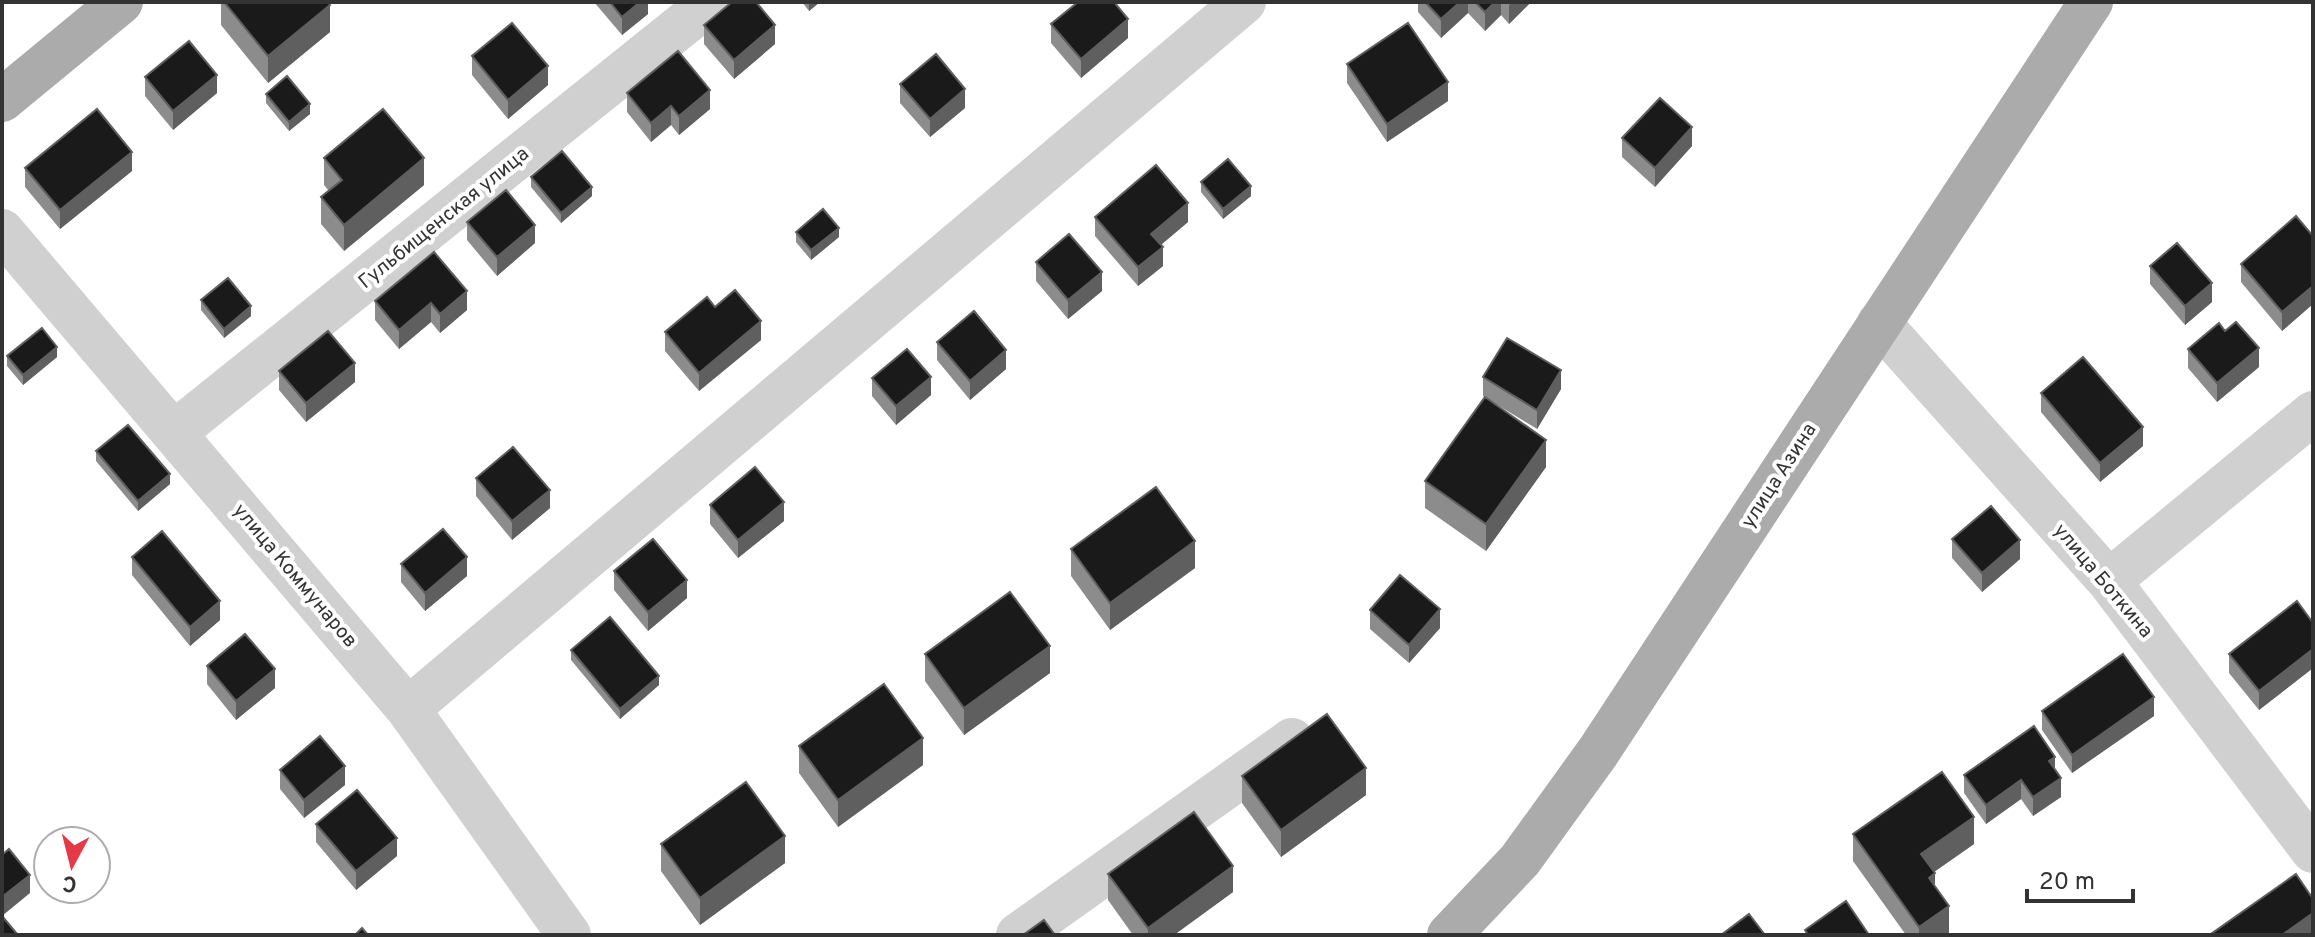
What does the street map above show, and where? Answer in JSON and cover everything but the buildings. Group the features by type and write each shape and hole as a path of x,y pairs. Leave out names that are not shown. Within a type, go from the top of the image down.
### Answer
{"main road":[{"path":"2,100 121,2"},
{"name":"улица Азина","path":"1449,935 1520,860 1598,752 2091,2"}],"street":[{"name":"Гульбищенская улица","path":"175,432 711,2"},
{"path":"408,709 1244,2"},
{"name":"улица Коммунаров","path":"2,231 408,709 569,935"},
{"name":"улица Боткина","path":"1879,323 2109,581 2313,851"},
{"path":"2109,581 2313,413"},
{"path":"1018,935 1292,740"}]}
